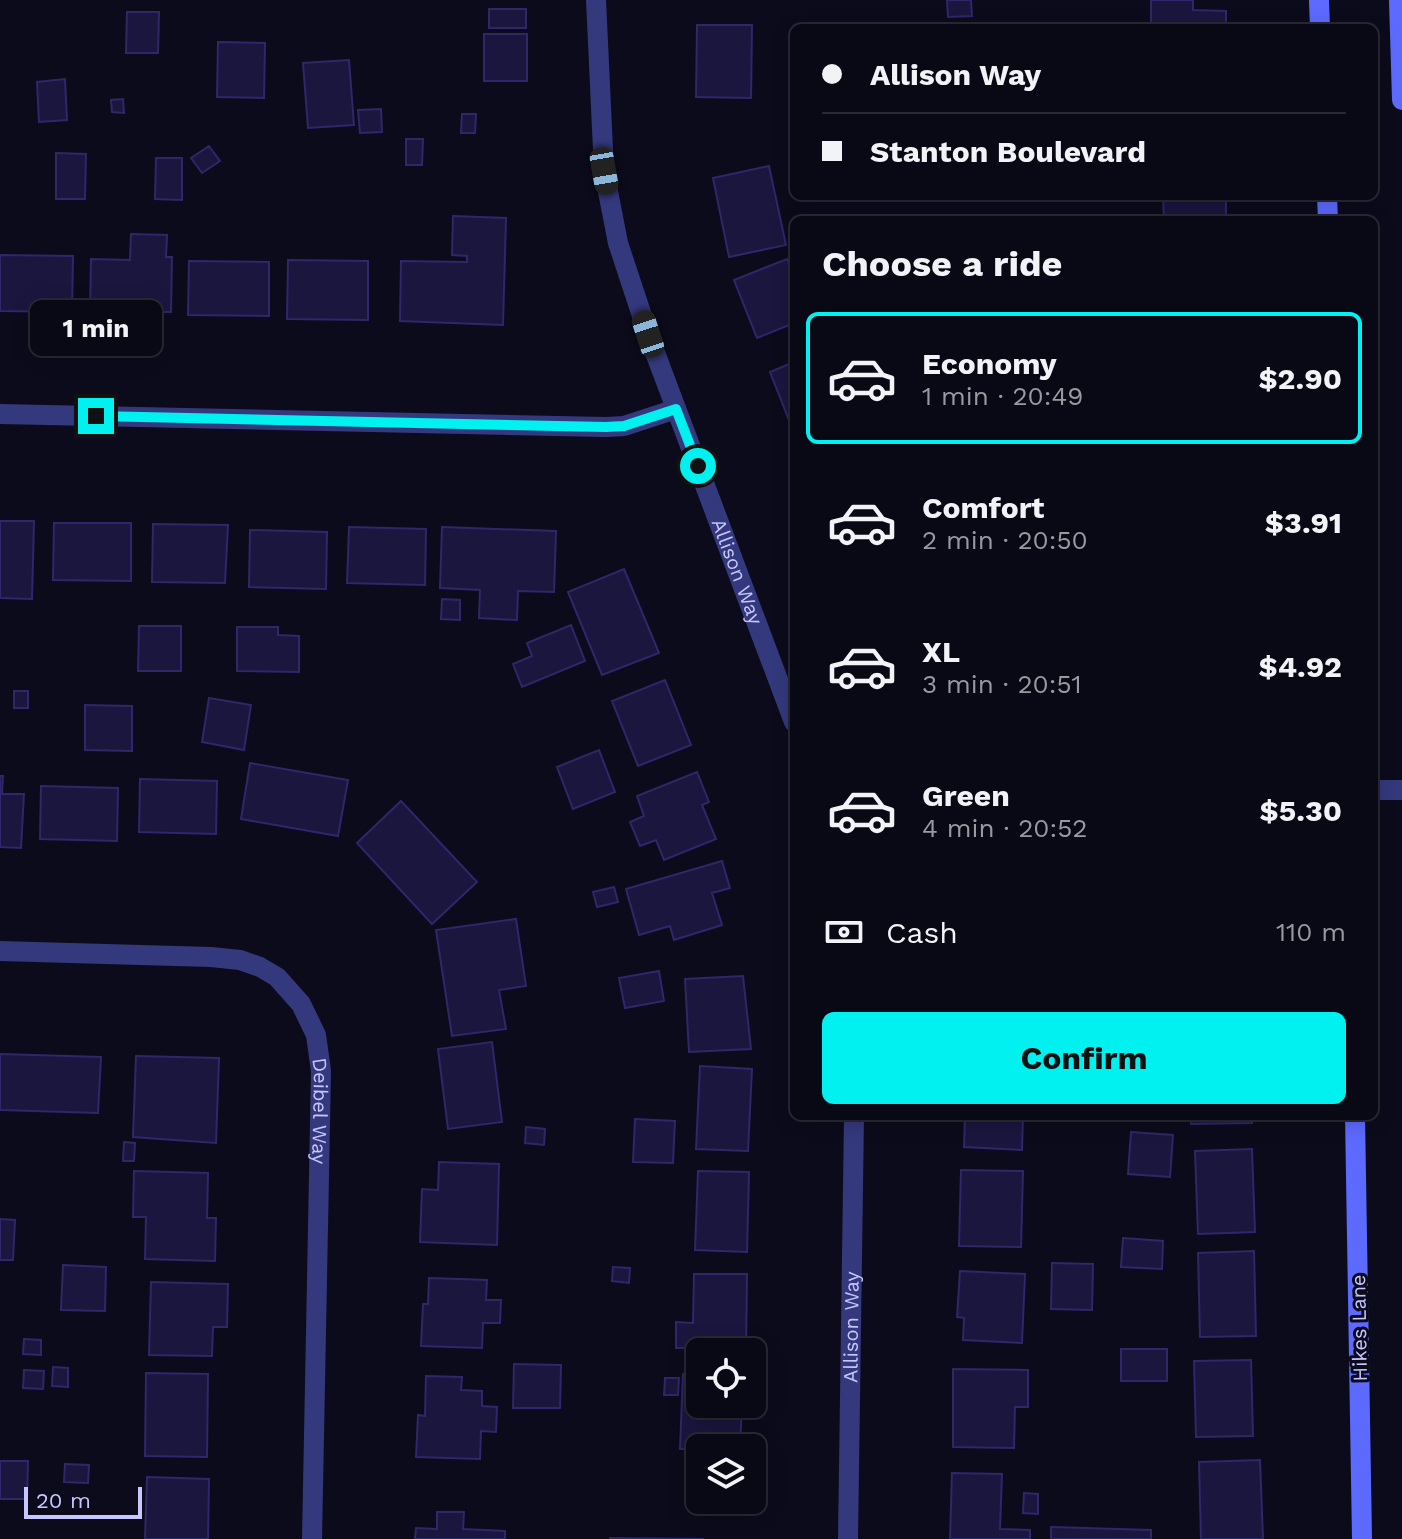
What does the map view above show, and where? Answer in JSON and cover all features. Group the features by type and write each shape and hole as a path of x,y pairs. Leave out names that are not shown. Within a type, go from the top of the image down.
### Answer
{"main road":[{"path":"1319,0 1320,24"},
{"path":"1399,0 1402,100"},
{"name":"Hikes Lane","path":"1355,1120 1362,1539"}],"street":[{"name":"Allison Way","path":"596,0 604,171 615,229 676,409 790,711"},
{"path":"0,414 606,427 624,426 676,409"},
{"path":"1378,790 1402,790"},
{"name":"Deibel Way","path":"0,951 240,960 277,977 301,1004 316,1035 321,1071 312,1539"},
{"name":"Allison Way","path":"848,1539 854,1120"}],"building":[{"path":"947,0 971,0 972,16 948,17"},
{"path":"1151,0 1193,0 1193,10 1226,11 1226,24 1151,24"},
{"path":"489,9 526,9 526,28 489,28"},
{"path":"127,12 159,12 158,53 126,53"},
{"path":"697,25 752,25 751,98 696,97"},
{"path":"484,34 527,34 527,81 484,81"},
{"path":"218,42 265,43 264,98 217,97"},
{"path":"349,60 354,125 308,128 303,63"},
{"path":"65,79 67,120 39,122 37,82"},
{"path":"123,99 124,113 112,112 111,100"},
{"path":"381,109 382,132 360,133 358,110"},
{"path":"462,114 476,114 475,133 461,133"},
{"path":"406,139 423,139 422,165 406,165"},
{"path":"209,146 220,161 202,173 191,158"},
{"path":"56,153 86,154 85,199 56,199"},
{"path":"156,158 182,158 182,200 155,199"},
{"path":"769,166 786,245 729,257 713,178"},
{"path":"1163,200 1226,200 1226,216 1164,216"},
{"path":"453,216 506,218 503,325 400,321 401,261 467,262 467,256 452,255"},
{"path":"131,234 167,235 166,257 172,257 171,312 147,312 147,321 131,320 131,313 90,312 91,259 130,260"},
{"path":"0,255 73,256 72,312 0,311"},
{"path":"787,259 790,266 790,325 757,338 734,280"},
{"path":"288,260 368,261 368,320 287,319"},
{"path":"189,261 269,262 269,316 188,315"},
{"path":"790,364 790,423 770,372"},
{"path":"0,521 34,521 32,599 0,598"},
{"path":"54,523 131,523 131,581 53,580"},
{"path":"153,524 228,525 225,583 152,582"},
{"path":"349,527 426,529 425,585 347,583"},
{"path":"442,527 556,531 554,592 518,591 517,620 479,618 480,590 440,588"},
{"path":"250,530 327,532 326,589 249,587"},
{"path":"624,569 659,653 602,675 568,592"},
{"path":"442,599 460,600 460,620 441,619"},
{"path":"571,625 585,661 522,687 513,664 532,656 527,643"},
{"path":"139,626 181,626 181,671 138,671"},
{"path":"237,627 278,627 278,635 299,636 299,672 237,671"},
{"path":"665,680 691,745 638,766 612,701"},
{"path":"14,691 28,691 28,708 14,708"},
{"path":"209,698 251,705 244,750 202,742"},
{"path":"85,705 132,706 132,751 85,750"},
{"path":"599,750 615,792 573,809 557,767"},
{"path":"250,763 348,780 338,836 241,819"},
{"path":"697,772 709,802 702,805 716,839 664,860 656,840 640,846 630,822 644,816 637,796"},
{"path":"0,776 3,776 2,794 24,794 21,848 0,847"},
{"path":"140,779 217,781 216,834 139,832"},
{"path":"41,786 118,788 117,841 40,839"},
{"path":"401,801 477,882 432,924 357,843"},
{"path":"722,861 730,888 712,893 722,925 674,940 670,926 639,935 626,889"},
{"path":"614,887 618,902 597,907 593,892"},
{"path":"516,919 526,986 499,990 506,1029 452,1036 436,930"},
{"path":"659,971 664,1001 625,1008 619,978"},
{"path":"743,976 751,1049 689,1052 685,979"},
{"path":"492,1042 502,1122 448,1129 438,1049"},
{"path":"0,1054 101,1057 98,1113 0,1110"},
{"path":"136,1056 219,1058 216,1143 133,1137"},
{"path":"700,1066 752,1069 748,1151 696,1149"},
{"path":"635,1119 675,1121 673,1163 633,1162"},
{"path":"965,1120 1023,1120 1022,1150 964,1147"},
{"path":"1191,1120 1252,1120 1252,1123 1191,1124"},
{"path":"526,1127 545,1129 544,1145 525,1143"},
{"path":"1131,1132 1173,1135 1170,1177 1128,1174"},
{"path":"124,1142 135,1143 134,1161 123,1161"},
{"path":"1252,1149 1255,1232 1198,1234 1195,1151"},
{"path":"439,1162 499,1164 497,1245 420,1242 422,1189 438,1190"},
{"path":"961,1170 1023,1171 1021,1247 959,1246"},
{"path":"134,1171 208,1173 207,1218 216,1218 215,1261 145,1259 146,1217 133,1217"},
{"path":"698,1171 749,1172 747,1252 695,1250"},
{"path":"0,1219 15,1220 13,1260 0,1260"},
{"path":"1123,1238 1163,1241 1162,1269 1121,1267"},
{"path":"1254,1251 1256,1336 1200,1337 1198,1253"},
{"path":"1052,1263 1093,1264 1092,1310 1051,1309"},
{"path":"63,1265 106,1267 105,1311 61,1310"},
{"path":"613,1267 630,1268 629,1283 612,1281"},
{"path":"960,1271 1025,1274 1022,1343 963,1340 964,1318 957,1317"},
{"path":"694,1274 747,1274 746,1338 686,1338 686,1348 676,1348 676,1322 693,1323"},
{"path":"429,1278 487,1280 486,1300 501,1300 500,1323 483,1323 482,1348 421,1346 423,1304 428,1304"},
{"path":"151,1282 228,1284 227,1327 213,1327 212,1356 149,1355"},
{"path":"24,1339 41,1340 41,1355 23,1354"},
{"path":"1121,1349 1167,1349 1167,1381 1121,1381"},
{"path":"1251,1360 1253,1436 1196,1437 1194,1361"},
{"path":"514,1364 561,1365 560,1408 513,1408"},
{"path":"53,1367 68,1368 68,1387 52,1386"},
{"path":"953,1369 1028,1370 1028,1407 1015,1407 1014,1448 953,1447"},
{"path":"24,1370 44,1371 43,1389 23,1388"},
{"path":"146,1373 208,1374 207,1457 145,1456"},
{"path":"683,1374 686,1374 686,1418 741,1418 741,1434 686,1434 686,1449 680,1449"},
{"path":"426,1376 462,1377 461,1390 482,1391 482,1406 497,1407 496,1432 481,1431 480,1459 416,1457 418,1415 425,1416"},
{"path":"665,1378 679,1378 678,1395 664,1395"},
{"path":"1260,1460 1263,1539 1201,1539 1199,1462"},
{"path":"0,1461 28,1461 27,1499 0,1499"},
{"path":"65,1464 89,1465 88,1483 64,1482"},
{"path":"952,1473 1002,1474 1000,1529 1030,1530 1030,1539 950,1539"},
{"path":"147,1477 209,1479 208,1539 145,1539"},
{"path":"1024,1493 1038,1494 1038,1514 1023,1513"},
{"path":"437,1512 464,1512 463,1529 505,1531 505,1539 415,1539 416,1528 437,1529"},
{"path":"1051,1527 1151,1530 1151,1539 1051,1539"},
{"path":"610,1538 704,1539 610,1539"}],"route":[{"path":"96,416 606,427 624,426 676,409 698,466"}]}
